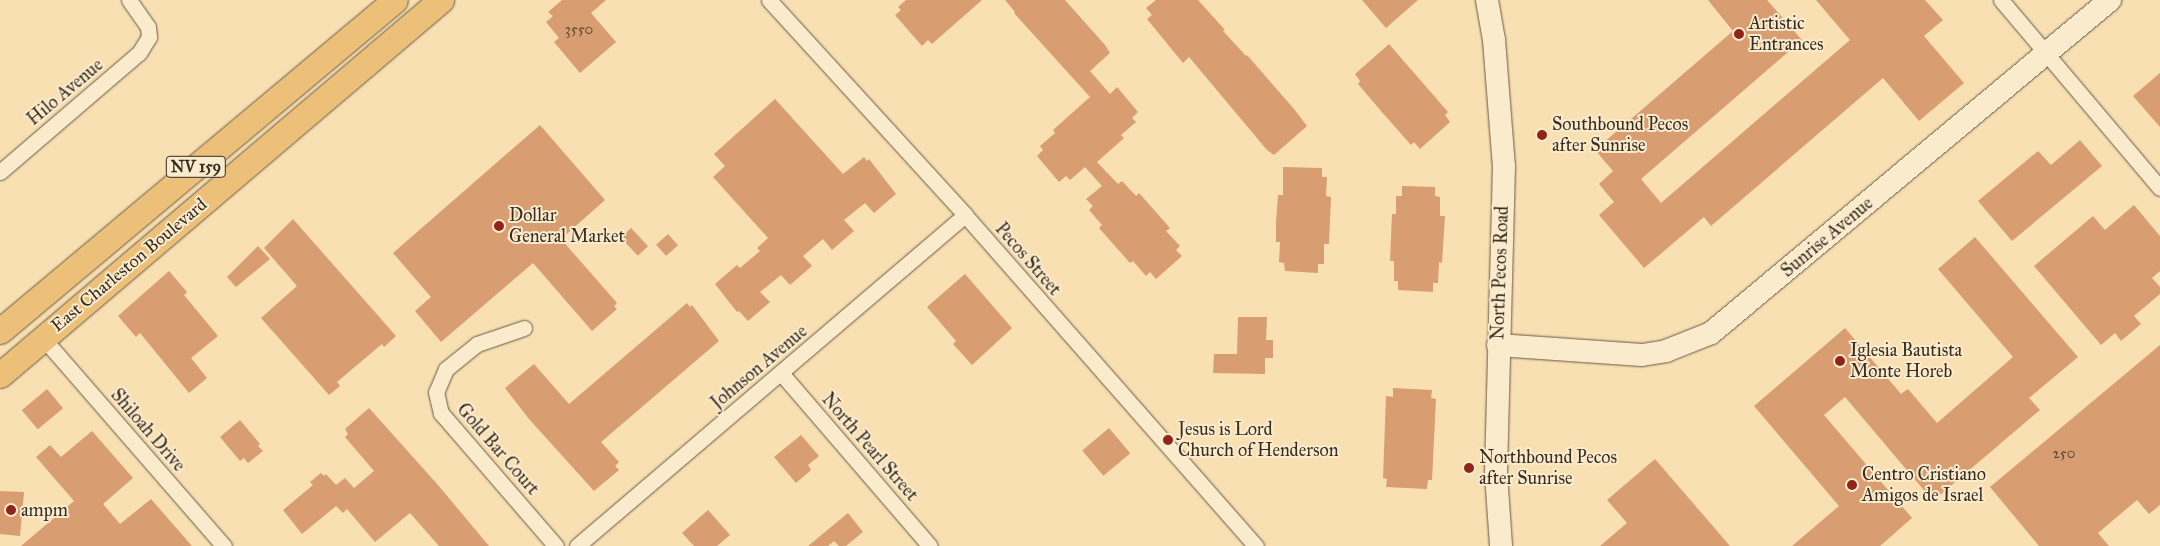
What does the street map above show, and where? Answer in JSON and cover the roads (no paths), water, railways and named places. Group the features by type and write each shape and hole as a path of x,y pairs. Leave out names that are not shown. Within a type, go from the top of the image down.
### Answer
{"main road":[{"name":"East Charleston Boulevard","path":"0,375 441,0"},
{"name":"East Charleston Boulevard","path":"0,331 392,1"}],"street":[{"name":"Hilo Avenue","path":"0,172 139,53 149,37 148,26 129,0"},
{"name":"Pecos Street","path":"769,0 965,215 1256,546"},
{"name":"North Pecos Road","path":"1487,0 1494,40 1504,166 1496,474 1501,546"},
{"path":"2001,0 2160,188"},
{"name":"Sunrise Avenue","path":"1498,345 1642,355 1666,351 1711,333 2110,0"},
{"path":"392,1 420,18"},
{"name":"Johnson Avenue","path":"577,546 965,215"},
{"name":"Gold Bar Court","path":"524,328 477,344 446,368 436,392 441,413 556,546"},
{"name":"Shiloah Drive","path":"44,338 224,546"},
{"name":"North Pearl Street","path":"781,373 930,546"}],"place":[{"name":"Artistic Entrances","path":"1739,34"},
{"name":"Southbound Pecos after Sunrise","path":"1542,135"},
{"name":"Dollar General Market","path":"499,226"},
{"name":"Iglesia Bautista Monte Horeb","path":"1840,361"},
{"name":"Jesus is Lord Church of Henderson","path":"1168,440"},
{"name":"Northbound Pecos after Sunrise","path":"1469,468"},
{"name":"Centro Cristiano Amigos de Israel","path":"1852,485"},
{"name":"ampm","path":"11,510"}]}
